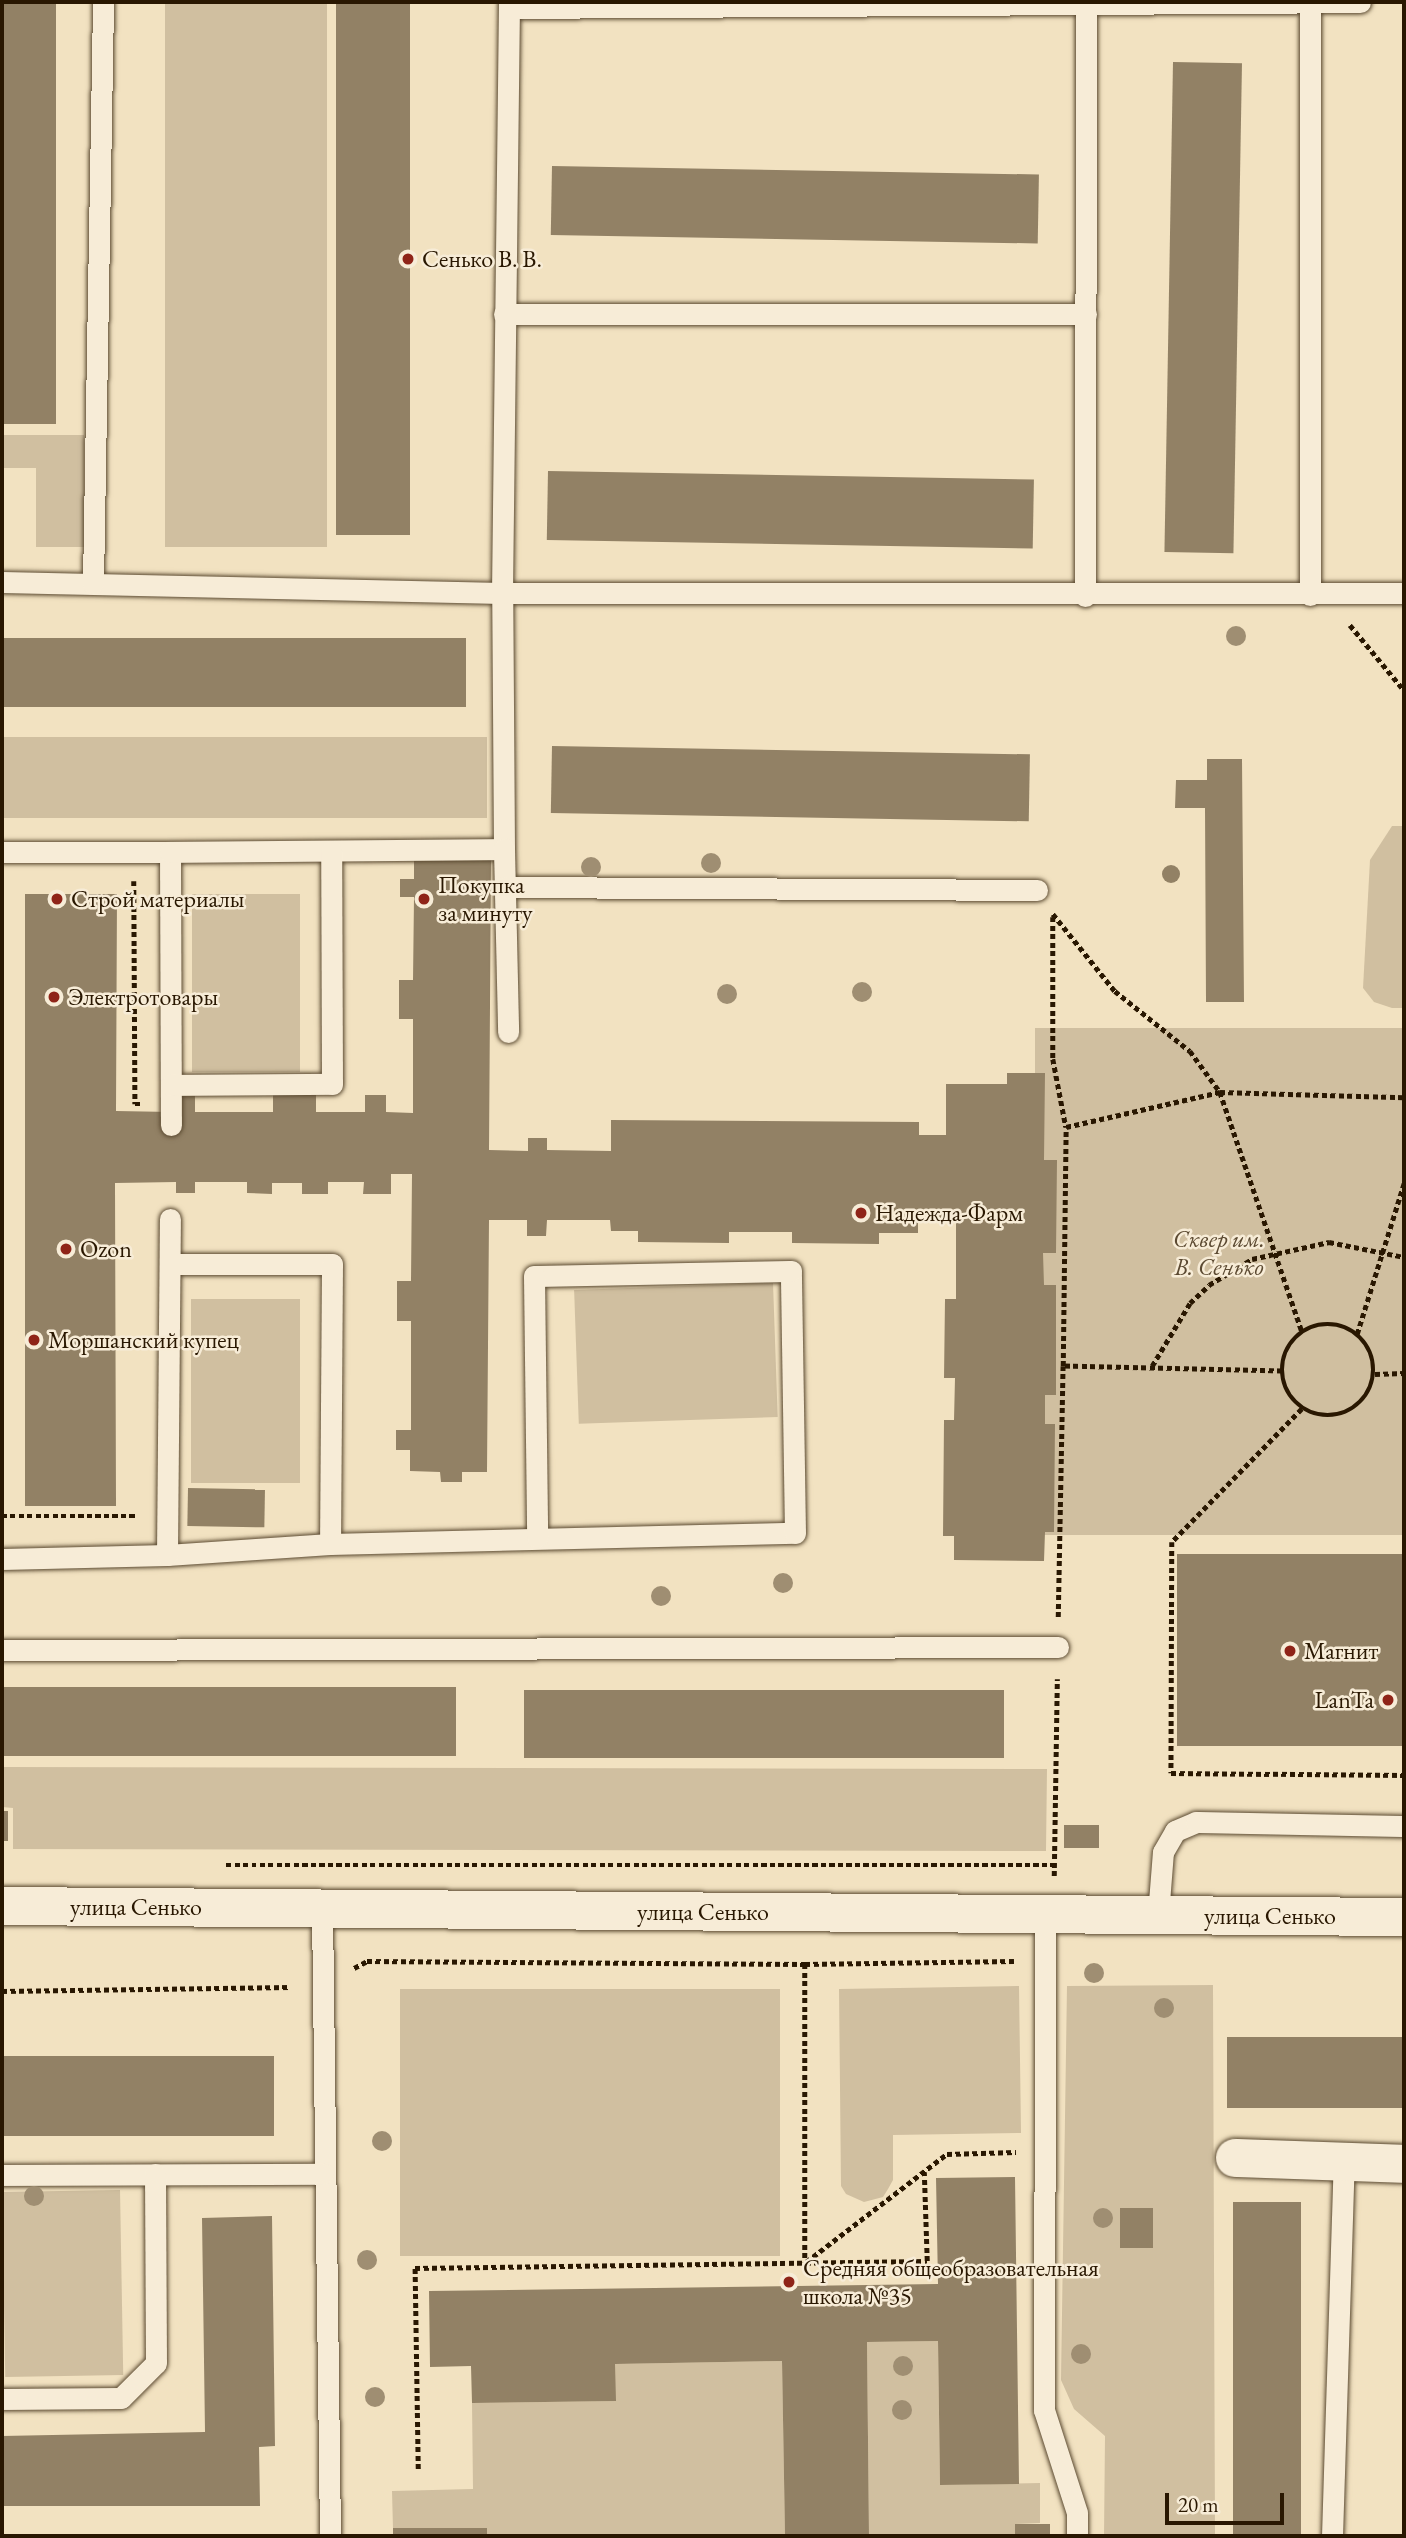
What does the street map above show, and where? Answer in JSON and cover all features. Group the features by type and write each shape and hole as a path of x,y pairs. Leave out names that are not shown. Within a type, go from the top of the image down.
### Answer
{"street":[{"name":"улица Сенько","path":"2,1906 1404,1917"},
{"path":"1235,2158 1404,2164"}],"lane":[{"path":"93,583 103,2"},
{"path":"508,1032 502,593 509,5 1360,2"},
{"path":"1310,3 1318,595"},
{"path":"1085,596 1086,4"},
{"path":"504,314 1086,313"},
{"path":"2,582 502,593 1085,596 1404,593"},
{"path":"2,852 504,849"},
{"path":"170,852 171,1105 332,1084 331,851"},
{"path":"506,887 1037,890"},
{"path":"167,1555 170,1219"},
{"path":"170,1264 332,1264 330,1544"},
{"path":"2,1559 167,1555 330,1544 537,1537 795,1533 791,1271 534,1276 537,1537"},
{"path":"2,1650 1058,1647"},
{"path":"1158,1915 1163,1852 1175,1832 1196,1822 1404,1826"},
{"path":"322,1909 323,2174 330,2536"},
{"path":"1045,1914 1044,2410 1077,2512 1077,2536"},
{"path":"1332,2536 1344,2162"},
{"path":"2,2399 121,2398 156,2363 155,2174"},
{"path":"2,2175 323,2174"}],"path":[{"path":"1318,595 1404,690"},
{"path":"133,852 135,1104 171,1105"},
{"path":"1037,890 1115,991 1190,1051 1220,1092 1302,1332"},
{"path":"1053,913 1053,1059 1066,1126 1063,1366 1282,1371"},
{"path":"1066,1126 1220,1092 1404,1097"},
{"path":"1357,1334 1404,1183"},
{"path":"1152,1366 1175,1322 1209,1285 1275,1250 1329,1242 1384,1250 1404,1257"},
{"path":"1330,1324 1357,1334 1371,1352 1375,1374 1368,1395 1345,1414 1323,1416 1302,1409 1287,1392 1282,1371 1287,1349 1302,1332 1330,1324"},
{"path":"1375,1374 1404,1373"},
{"path":"1302,1409 1172,1542 1171,1773 1404,1775"},
{"path":"2,1516 137,1516 137,1502"},
{"path":"223,1865 1054,1865"},
{"path":"2,1991 322,1987 367,1961 805,1964 1044,1960"},
{"path":"805,1964 805,2262"},
{"path":"805,2262 947,2154 1044,2151"},
{"path":"418,2469 415,2268 927,2261 924,2172"}],"green space":[{"path":"165,2 327,2 327,547 165,547"},
{"path":"2,435 84,435 84,547 36,547 36,468 2,468"},
{"path":"2,737 487,737 487,818 2,818"},
{"path":"1392,826 1404,826 1404,1008 1392,1008 1374,1002 1363,988 1370,860"},
{"path":"192,894 300,894 300,1072 192,1072"},
{"name":"Сквер им. В. Сенько","path":"1035,1028 1404,1028 1404,1535 1035,1535"},
{"path":"773,1283 778,1417 579,1424 574,1290"},
{"path":"191,1299 300,1299 300,1483 191,1483"},
{"path":"2,1767 1047,1769 1046,1851 13,1849 13,1808 2,1807"},
{"path":"1213,1985 1215,2536 1104,2536 1105,2436 1074,2409 1061,2380 1067,1986","holes":["1120,2208 1153,2208 1153,2247 1121,2248"]},
{"path":"1019,1986 1021,2133 893,2135 893,2180 883,2197 864,2202 846,2194 841,2186 839,1989"},
{"path":"400,1989 780,1989 780,2256 400,2256"},
{"path":"120,2190 123,2375 5,2377 2,2192"},
{"path":"938,2341 940,2485 1040,2483 1040,2523 1015,2524 1015,2535 869,2536 867,2342"},
{"path":"782,2361 785,2536 487,2536 486,2528 393,2529 392,2491 473,2489 472,2403 615,2401 615,2364"}],"building":[{"path":"2,2 56,2 56,424 2,424"},
{"path":"336,2 410,2 410,535 336,535"},
{"path":"1173,62 1242,63 1233,553 1164,552"},
{"path":"552,166 1039,174 1038,243 551,235"},
{"path":"548,471 1034,479 1033,548 547,540"},
{"path":"2,638 466,638 466,707 2,707"},
{"path":"552,746 1030,754 1029,821 551,813"},
{"path":"1207,759 1242,759 1244,1002 1206,1002 1205,808 1175,808 1176,780 1207,780"},
{"path":"414,857 491,860 489,1150 528,1151 528,1138 547,1138 547,1150 611,1151 611,1120 919,1122 919,1135 946,1135 946,1084 1007,1084 1007,1073 1045,1073 1044,1160 1057,1160 1056,1253 1043,1253 1044,1285 1056,1285 1056,1395 1045,1395 1045,1424 1055,1424 1054,1532 1045,1532 1044,1561 954,1560 954,1536 943,1536 944,1420 954,1420 955,1378 944,1378 945,1299 956,1299 956,1219 918,1219 918,1233 879,1233 879,1244 792,1243 792,1232 729,1232 729,1243 638,1242 638,1231 611,1231 610,1220 547,1220 546,1236 527,1236 527,1220 489,1220 487,1472 462,1472 462,1482 441,1482 440,1472 410,1471 410,1450 396,1450 396,1430 411,1430 411,1321 397,1321 397,1281 411,1281 412,1174 391,1174 391,1194 363,1194 364,1182 328,1182 328,1194 302,1194 302,1183 272,1183 272,1194 247,1193 247,1182 195,1182 195,1193 176,1193 176,1182 115,1183 116,1506 25,1506 25,894 117,894 116,1111 171,1112 171,1094 195,1094 195,1112 273,1112 273,1095 316,1095 316,1112 365,1112 365,1095 386,1095 386,1112 413,1113 413,1019 399,1019 399,980 413,980 414,897 400,897 400,879 414,879"},
{"path":"1171,865 1177,868 1180,874 1177,880 1171,883 1165,880 1162,874 1165,868"},
{"path":"188,1488 265,1489 264,1527 187,1526"},
{"name":"Магнит","path":"1177,1554 1404,1554 1404,1746 1177,1746"},
{"path":"2,1687 456,1687 456,1756 2,1756"},
{"path":"524,1690 1004,1690 1004,1758 524,1758"},
{"path":"2,1811 8,1811 8,1841 2,1841"},
{"path":"1064,1825 1099,1825 1099,1848 1064,1848"},
{"path":"1227,2037 1404,2037 1404,2108 1227,2108"},
{"path":"2,2056 274,2056 274,2136 2,2136"},
{"path":"1015,2177 1019,2484 940,2485 938,2341 867,2342 869,2536 785,2536 782,2361 615,2364 616,2401 472,2403 471,2366 430,2367 429,2291 938,2284 936,2178"},
{"path":"1233,2202 1301,2202 1301,2536 1233,2536"},
{"path":"1120,2208 1153,2208 1153,2248 1120,2248"},
{"path":"272,2216 275,2446 259,2447 260,2506 2,2506 2,2436 205,2432 202,2218"},
{"path":"1015,2524 1050,2524 1050,2536 1015,2536"},
{"path":"393,2528 487,2528 487,2536 393,2536"}],"place":[{"name":"Сенько В. В.","path":"408,259"},
{"name":"Строй материалы","path":"57,899"},
{"name":"Покупка за минуту","path":"424,899"},
{"name":"Электротовары","path":"54,997"},
{"name":"Надежда-Фарм","path":"861,1213"},
{"name":"Ozon","path":"66,1249"},
{"name":"Моршанский купец","path":"34,1340"},
{"name":"Магнит","path":"1290,1651"},
{"name":"LanTa","path":"1388,1700"},
{"name":"Средняя общеобразовательная школа №35","path":"789,2282"}]}
